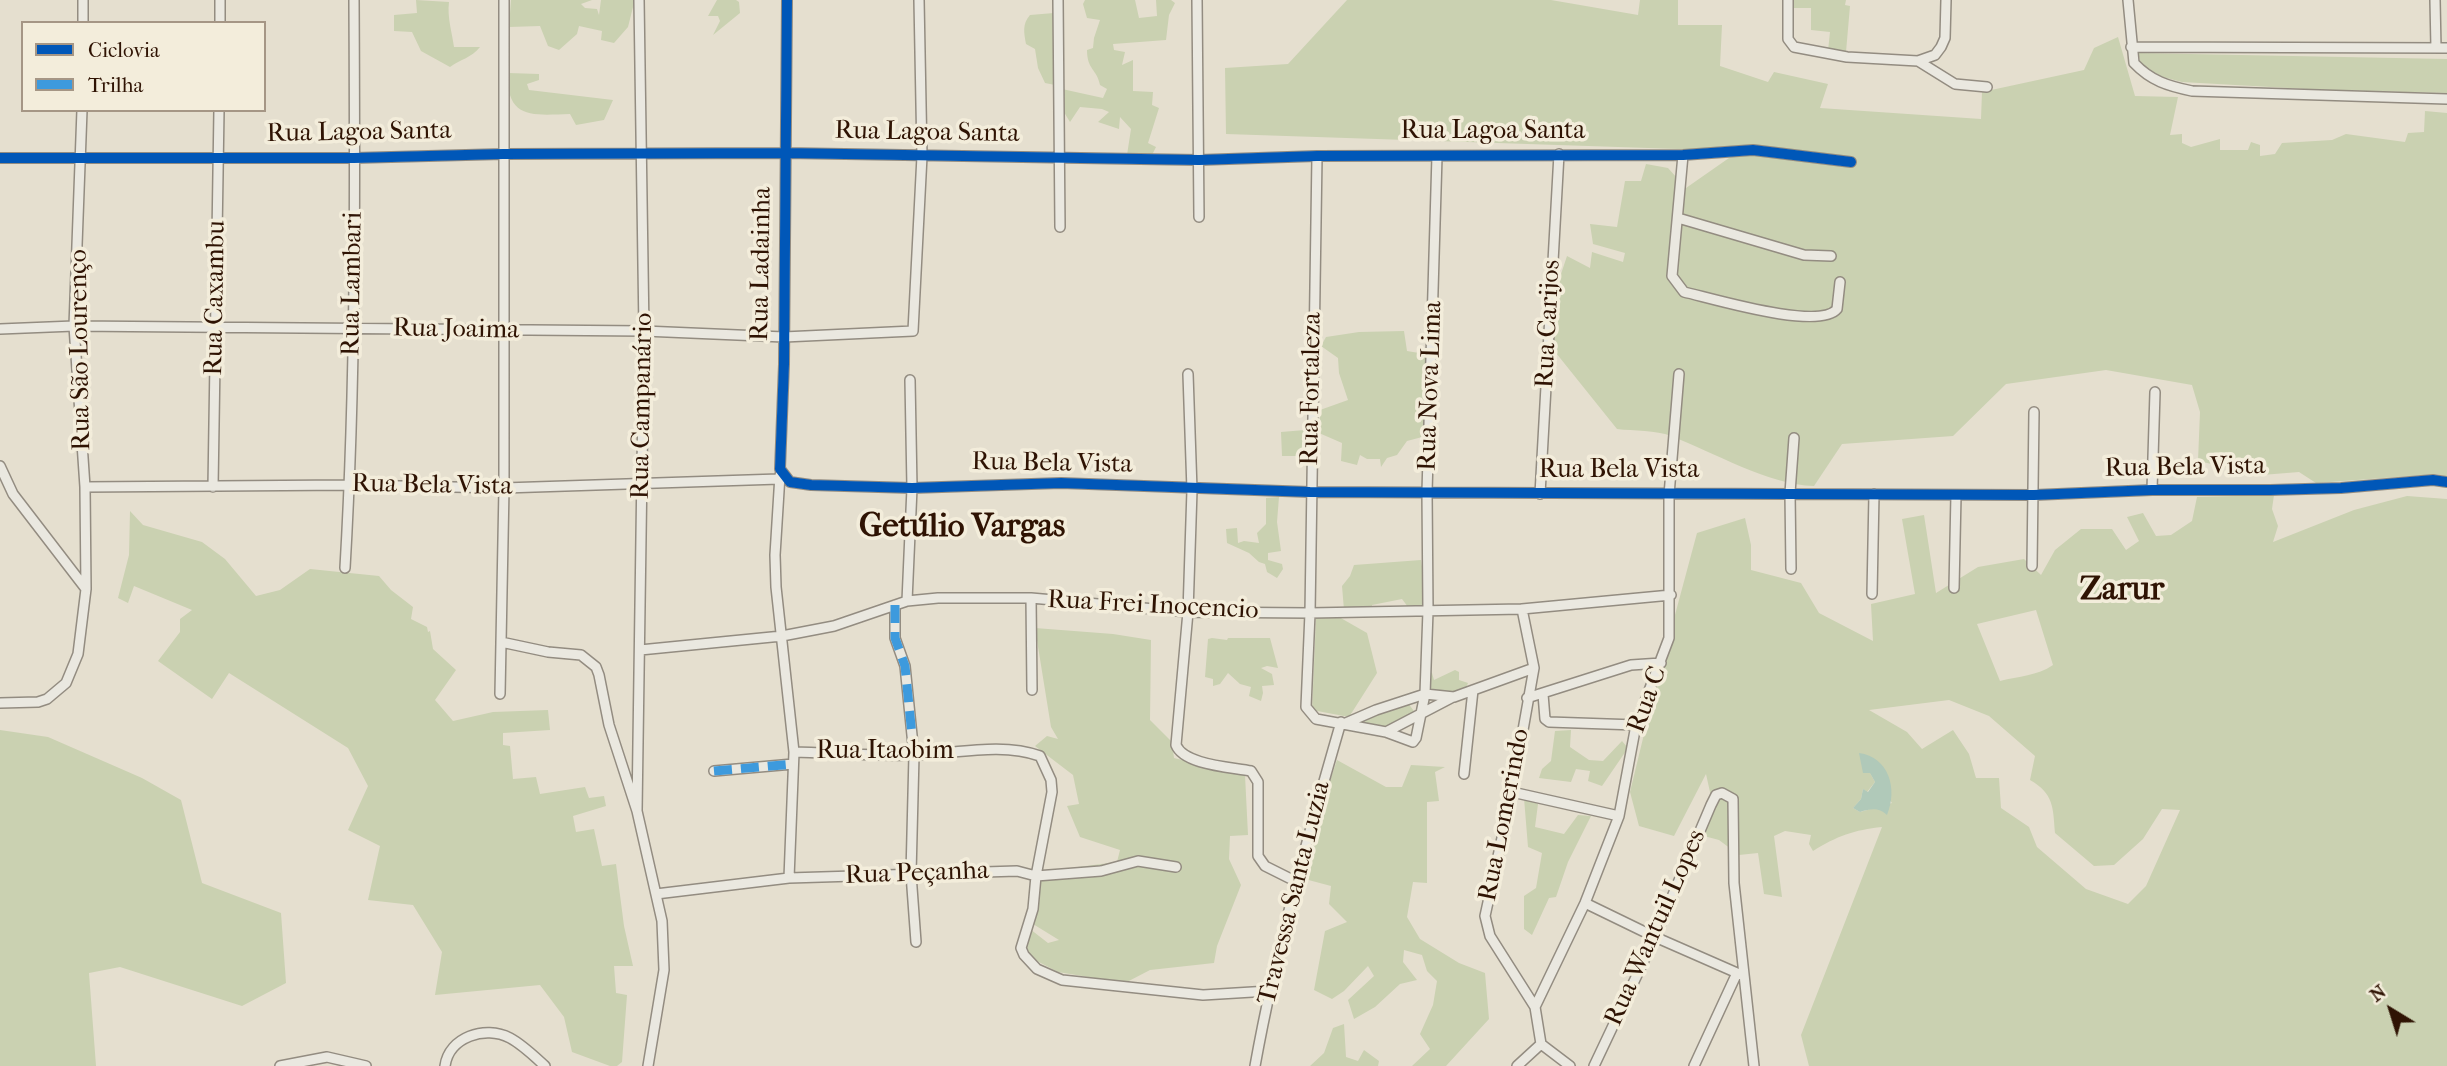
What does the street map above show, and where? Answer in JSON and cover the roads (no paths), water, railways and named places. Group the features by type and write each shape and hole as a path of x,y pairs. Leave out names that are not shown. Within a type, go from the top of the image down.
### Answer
{"street":[{"path":"83,0 83,21"},
{"path":"220,0 220,21"},
{"name":"Rua Lambari","path":"345,568 352,329 354,0"},
{"path":"500,694 504,488 504,0"},
{"name":"Rua Campanário","path":"637,811 644,331 639,0"},
{"name":"Rua Ladainha","path":"787,0 784,337 775,555 794,752 789,878"},
{"path":"919,0 922,156"},
{"path":"1058,0 1060,227"},
{"path":"1197,0 1199,217"},
{"path":"1788,0 1789,43 1794,47 1847,57 1918,61 1937,52 1945,37 1946,0"},
{"path":"2128,0 2134,62 2152,79 2169,86 2192,91 2447,99"},
{"path":"2435,0 2436,48"},
{"path":"2131,47 2447,48"},
{"path":"1918,61 1955,85 1987,87"},
{"name":"Rua São Lourenço","path":"0,703 38,702 47,699 66,683 78,654 86,589 85,487 74,326 82,112"},
{"name":"Rua Caxambu","path":"213,486 219,112"},
{"name":"Rua Lagoa Santa","path":"0,158 354,158 503,153 786,153 1199,160 1317,156 1682,155 1754,150 1851,162"},
{"name":"Rua Carijos","path":"1540,494 1559,154"},
{"path":"1682,155 1672,276 1684,292 1786,316 1826,316 1837,309 1840,282"},
{"name":"Rua Joaima","path":"0,329 74,326 644,331 784,337 913,331 922,156"},
{"name":"Rua Fortaleza","path":"1317,156 1310,613 1306,708 1316,719 1386,732 1411,742 1414,740"},
{"name":"Rua Nova Lima","path":"1414,740 1425,694 1428,611 1427,492 1437,156"},
{"path":"1678,218 1804,254 1831,256"},
{"path":"1188,374 1192,489 1188,612 1177,745 1179,751 1189,759 1251,771 1254,774 1258,782 1258,856 1265,866 1295,881"},
{"name":"Rua C","path":"1535,1007 1585,903 1619,816 1636,725 1669,638 1669,495 1679,374"},
{"path":"907,601 912,488 910,380"},
{"path":"2152,490 2155,392"},
{"path":"2032,566 2034,412"},
{"path":"1791,569 1790,493 1794,439"},
{"path":"0,466 13,494 86,589"},
{"name":"Rua Bela Vista","path":"85,487 349,485 504,488 780,474 790,482 811,485 912,488 1061,483 1310,492 2034,495 2152,490 2341,488 2433,480 2447,482"},
{"path":"1872,594 1874,495"},
{"path":"1954,588 1956,495"},
{"name":"Rua Frei Inocencio","path":"640,650 782,636 834,626 907,601 938,598 1031,598 1188,612 1310,613 1522,608 1671,596"},
{"path":"1031,598 1032,690"},
{"path":"895,605 895,638 905,666 914,755 911,874 916,942"},
{"path":"1386,732 1454,697 1534,668 1522,608"},
{"name":"Rua Campanário","path":"501,642 548,652 581,655 596,667 609,725 637,811 662,921 664,970 648,1066"},
{"path":"1527,698 1631,665 1661,663"},
{"name":"Rua Lomerindo","path":"1534,668 1512,792 1485,916 1486,927 1535,1007 1541,1044"},
{"path":"1464,774 1473,690"},
{"path":"1343,723 1376,709 1425,694 1454,697"},
{"path":"1543,694 1545,719 1549,722 1636,725"},
{"name":"Travessa Santa Luzia","path":"1255,1066 1269,991 1295,881 1343,723"},
{"name":"Rua Itaobim","path":"794,752 914,755 1026,751 1040,756 1047,768 1052,792 1036,876 1033,909 1021,948 1030,962 1045,973 1062,980 1203,995 1269,991"},
{"name":"Rua Itaobim","path":"714,771 793,764"},
{"path":"1512,792 1619,816"},
{"name":"Rua Wantuil Lopes","path":"1594,1066 1655,937 1711,805 1716,796 1722,793 1733,799 1734,883 1741,974"},
{"name":"Rua Peçanha","path":"656,894 789,878 1017,871 1036,876 1101,871 1138,861 1176,867"},
{"path":"1585,903 1741,974"},
{"path":"1694,1066 1741,974"},
{"path":"1741,974 1754,1066"},
{"path":"445,1066 447,1055 458,1041 474,1035 494,1033 510,1038 545,1066"},
{"path":"1517,1066 1541,1044 1570,1066"},
{"path":"280,1066 327,1057 366,1066"}],"district":[{"name":"Getúlio Vargas","path":"962,528"},
{"name":"Zarur","path":"2122,591"}]}
